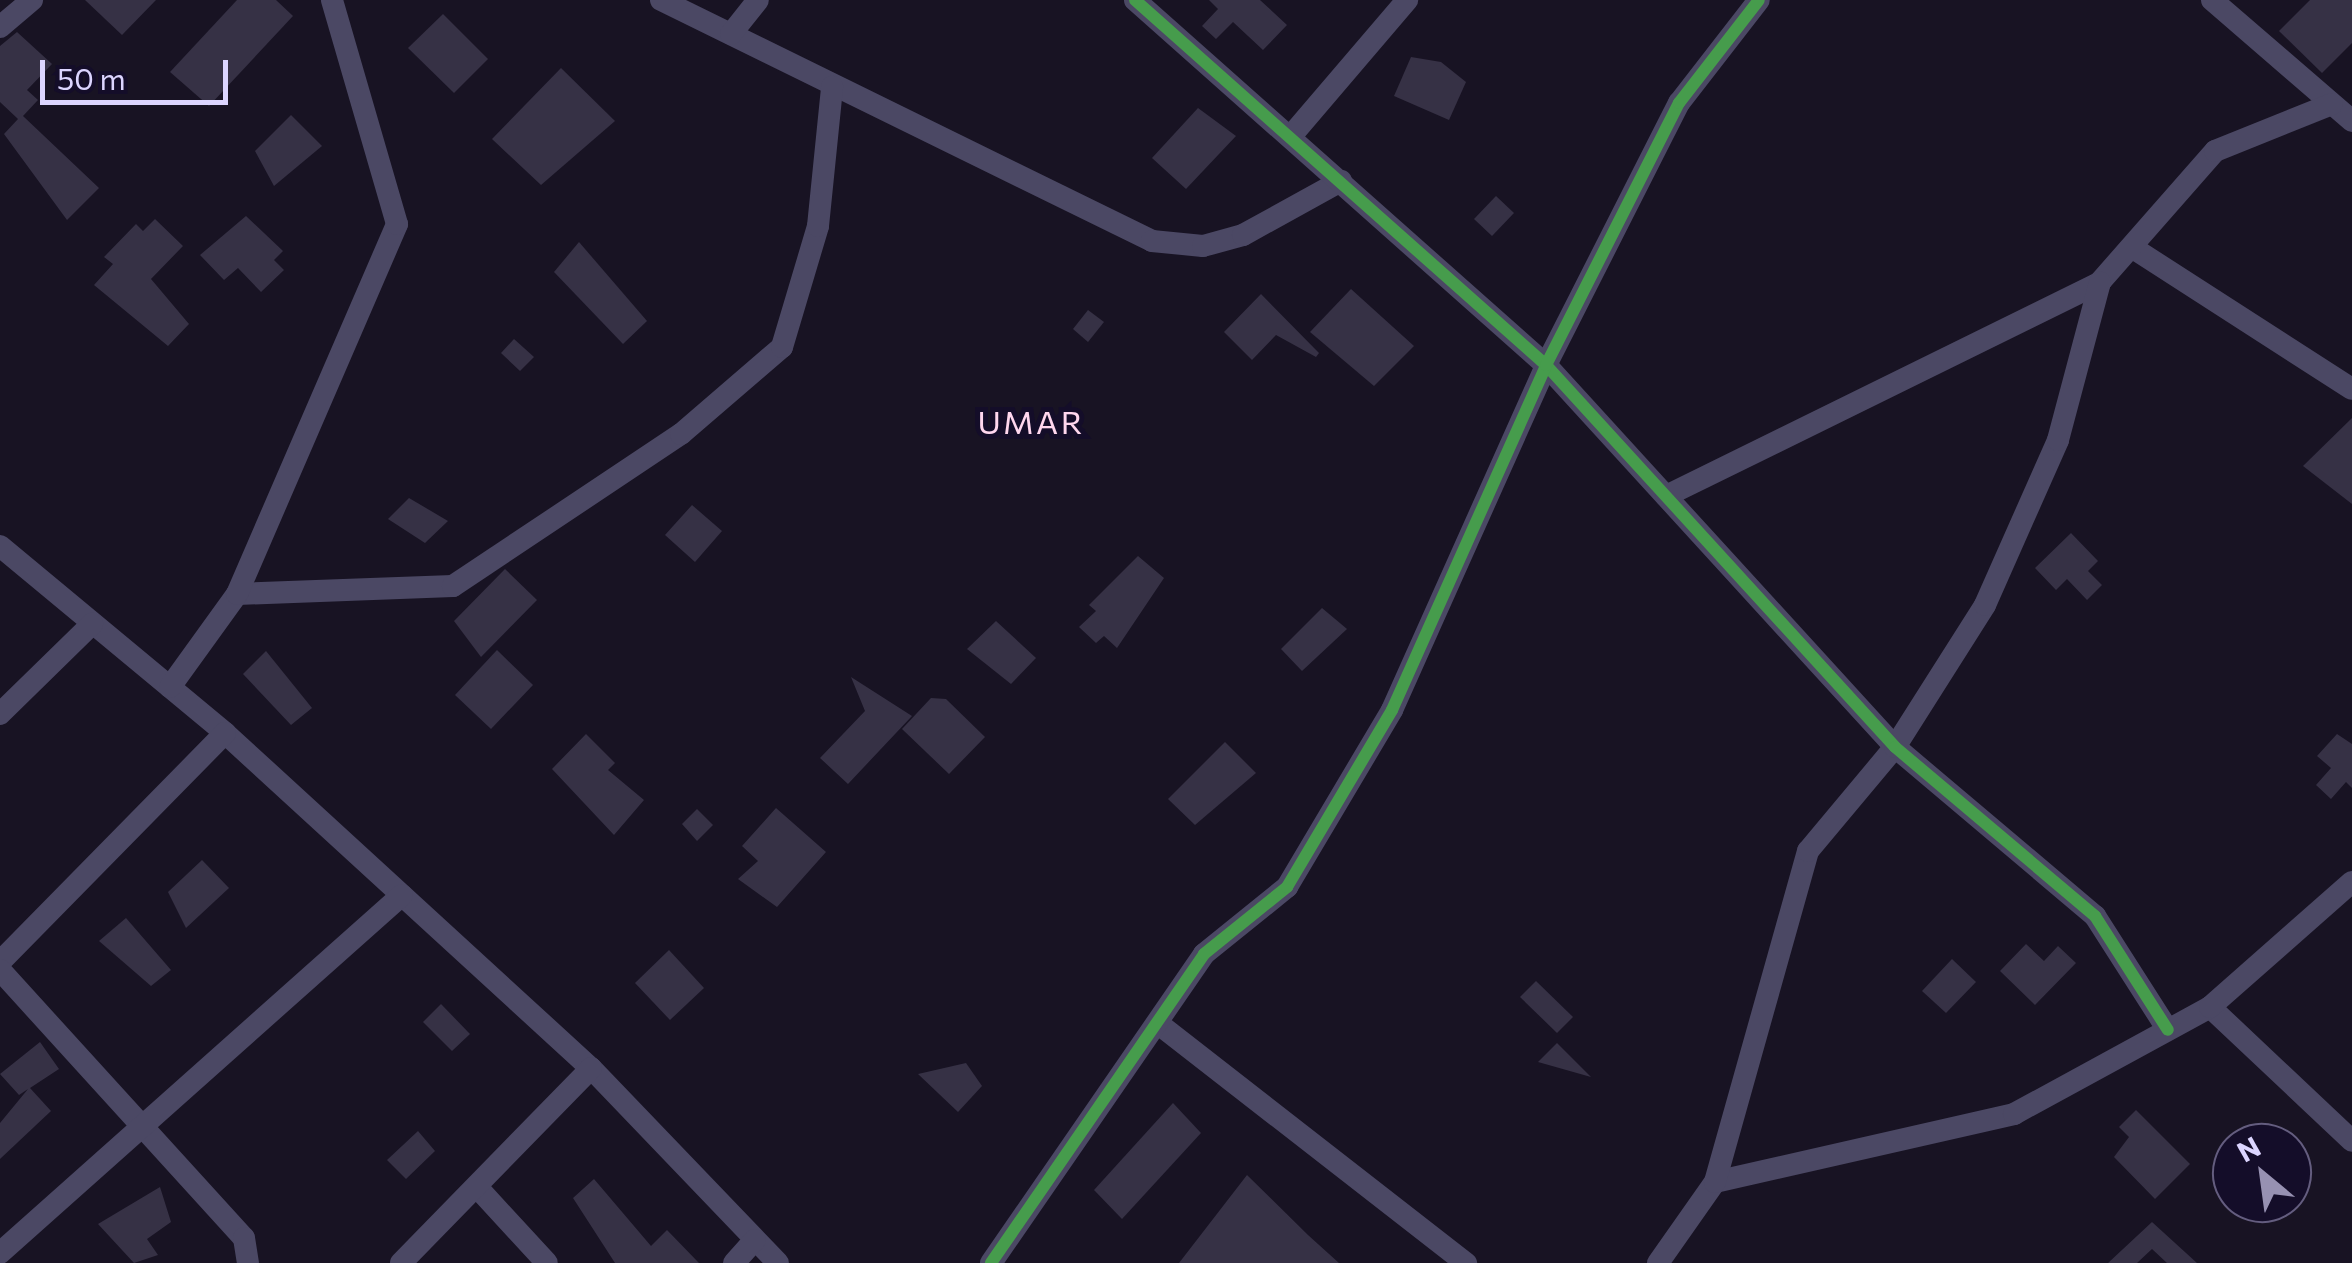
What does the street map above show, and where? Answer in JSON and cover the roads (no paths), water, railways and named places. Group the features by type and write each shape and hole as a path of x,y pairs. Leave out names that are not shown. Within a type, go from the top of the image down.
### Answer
{"street":[{"path":"0,27 32,0"},
{"path":"170,687 238,594 397,224 332,0"},
{"path":"661,0 832,88 1152,241 1203,246 1243,235 1341,181"},
{"path":"731,34 758,0"},
{"path":"1134,0 1546,366 1895,747 2095,916 2168,1030"},
{"path":"1290,136 1407,0"},
{"path":"992,1263 1160,1025 1204,954 1286,887 1392,710 1546,366 1679,103 1760,0"},
{"path":"2212,0 2352,121"},
{"path":"238,594 452,586 682,434 782,347 818,226 832,88"},
{"path":"1666,496 1948,350 2100,282 2216,151 2332,104"},
{"path":"2133,248 2352,389"},
{"path":"1658,1263 1714,1182 1808,851 1895,747 1984,605 2058,440 2100,282"},
{"path":"0,546 225,733 592,1068 778,1263"},
{"path":"0,714 92,624"},
{"path":"0,962 225,733"},
{"path":"1714,1182 2014,1114 2210,1007 2352,882"},
{"path":"0,1253 402,895"},
{"path":"0,970 244,1238 248,1263"},
{"path":"2210,1007 2352,1141"},
{"path":"1160,1025 1466,1263"},
{"path":"401,1263 592,1068"},
{"path":"477,1187 547,1263"},
{"path":"734,1263 755,1240"}],"district":[{"name":"UMAR","path":"1031,421"}]}
